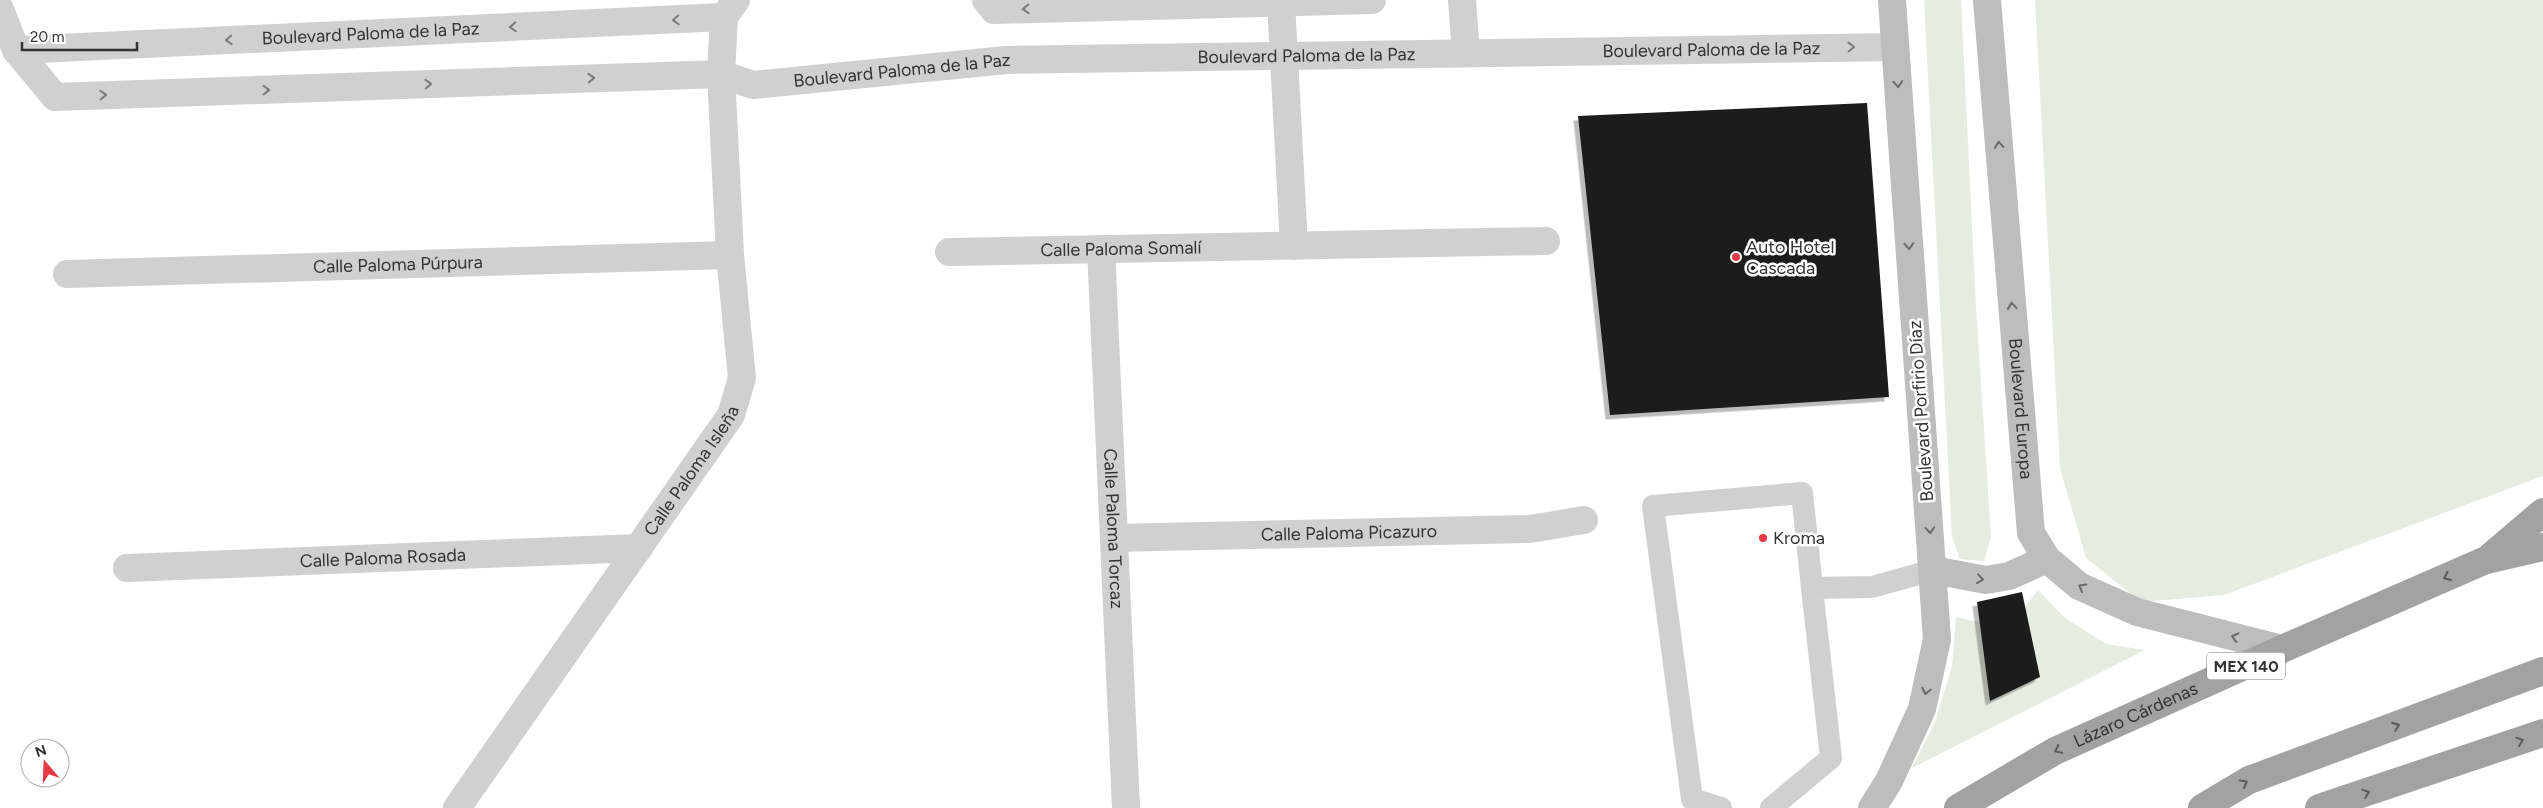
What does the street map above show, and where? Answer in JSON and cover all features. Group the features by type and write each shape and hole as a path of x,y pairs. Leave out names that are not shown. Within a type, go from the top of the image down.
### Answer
{"highway":[{"path":"2486,560 2543,512"},
{"name":"Lázaro Cárdenas","path":"1958,808 2055,751 2282,649 2486,560 2543,547"},
{"path":"2202,808 2249,780 2543,671"},
{"path":"2319,808 2543,733"}],"main road":[{"name":"Boulevard Porfirio Díaz","path":"1872,808 1889,781 1922,709 1937,639 1892,0"},
{"name":"Boulevard Europa","path":"1987,0 2030,533 2047,560 2079,586 2137,612 2282,649"},
{"path":"1933,570 1986,580 2009,576 2047,560"}],"street":[{"path":"986,0 994,10 1217,2 1372,0"},
{"path":"1462,0 1466,53"},
{"path":"1281,2 1294,246"},
{"path":"0,9 16,50"},
{"name":"Boulevard Paloma de la Paz","path":"16,50 730,9 721,74"},
{"name":"Boulevard Paloma de la Paz","path":"16,50 55,97 721,74 753,86 1006,60 1895,47"},
{"name":"Calle Paloma Isleña","path":"457,808 731,415 742,378 730,255 721,74"},
{"name":"Calle Paloma Somalí","path":"949,252 1546,242"},
{"name":"Calle Paloma Torcaz","path":"1101,249 1126,808"},
{"name":"Calle Paloma Púrpura","path":"67,274 730,255"},
{"name":"Calle Paloma Picazuro","path":"1114,538 1530,529 1584,520"},
{"name":"Calle Paloma Rosada","path":"126,568 639,548"}],"lane":[{"path":"1721,808 1692,799 1653,506 1802,494 1831,758 1771,808"},
{"path":"1812,588 1872,587 1933,570"}],"shaded area":[{"path":"1924,0 1961,0 1976,307 1991,536 1984,561 1960,559 1952,537"},
{"path":"2035,0 2543,0 2543,476 2224,595 2141,602 2086,558 2060,468"},
{"path":"2038,590 2065,618 2106,644 2145,650 1912,768 1935,722 1952,666 1956,617 1988,624 2018,616"}],"building":[{"name":"Auto Hotel Cascada","path":"1867,103 1889,397 1610,415 1578,116"},
{"path":"2022,592 2040,677 1990,701 1977,602"}],"place":[{"name":"Auto Hotel Cascada","path":"1736,257"},
{"name":"Kroma","path":"1763,538"}]}
